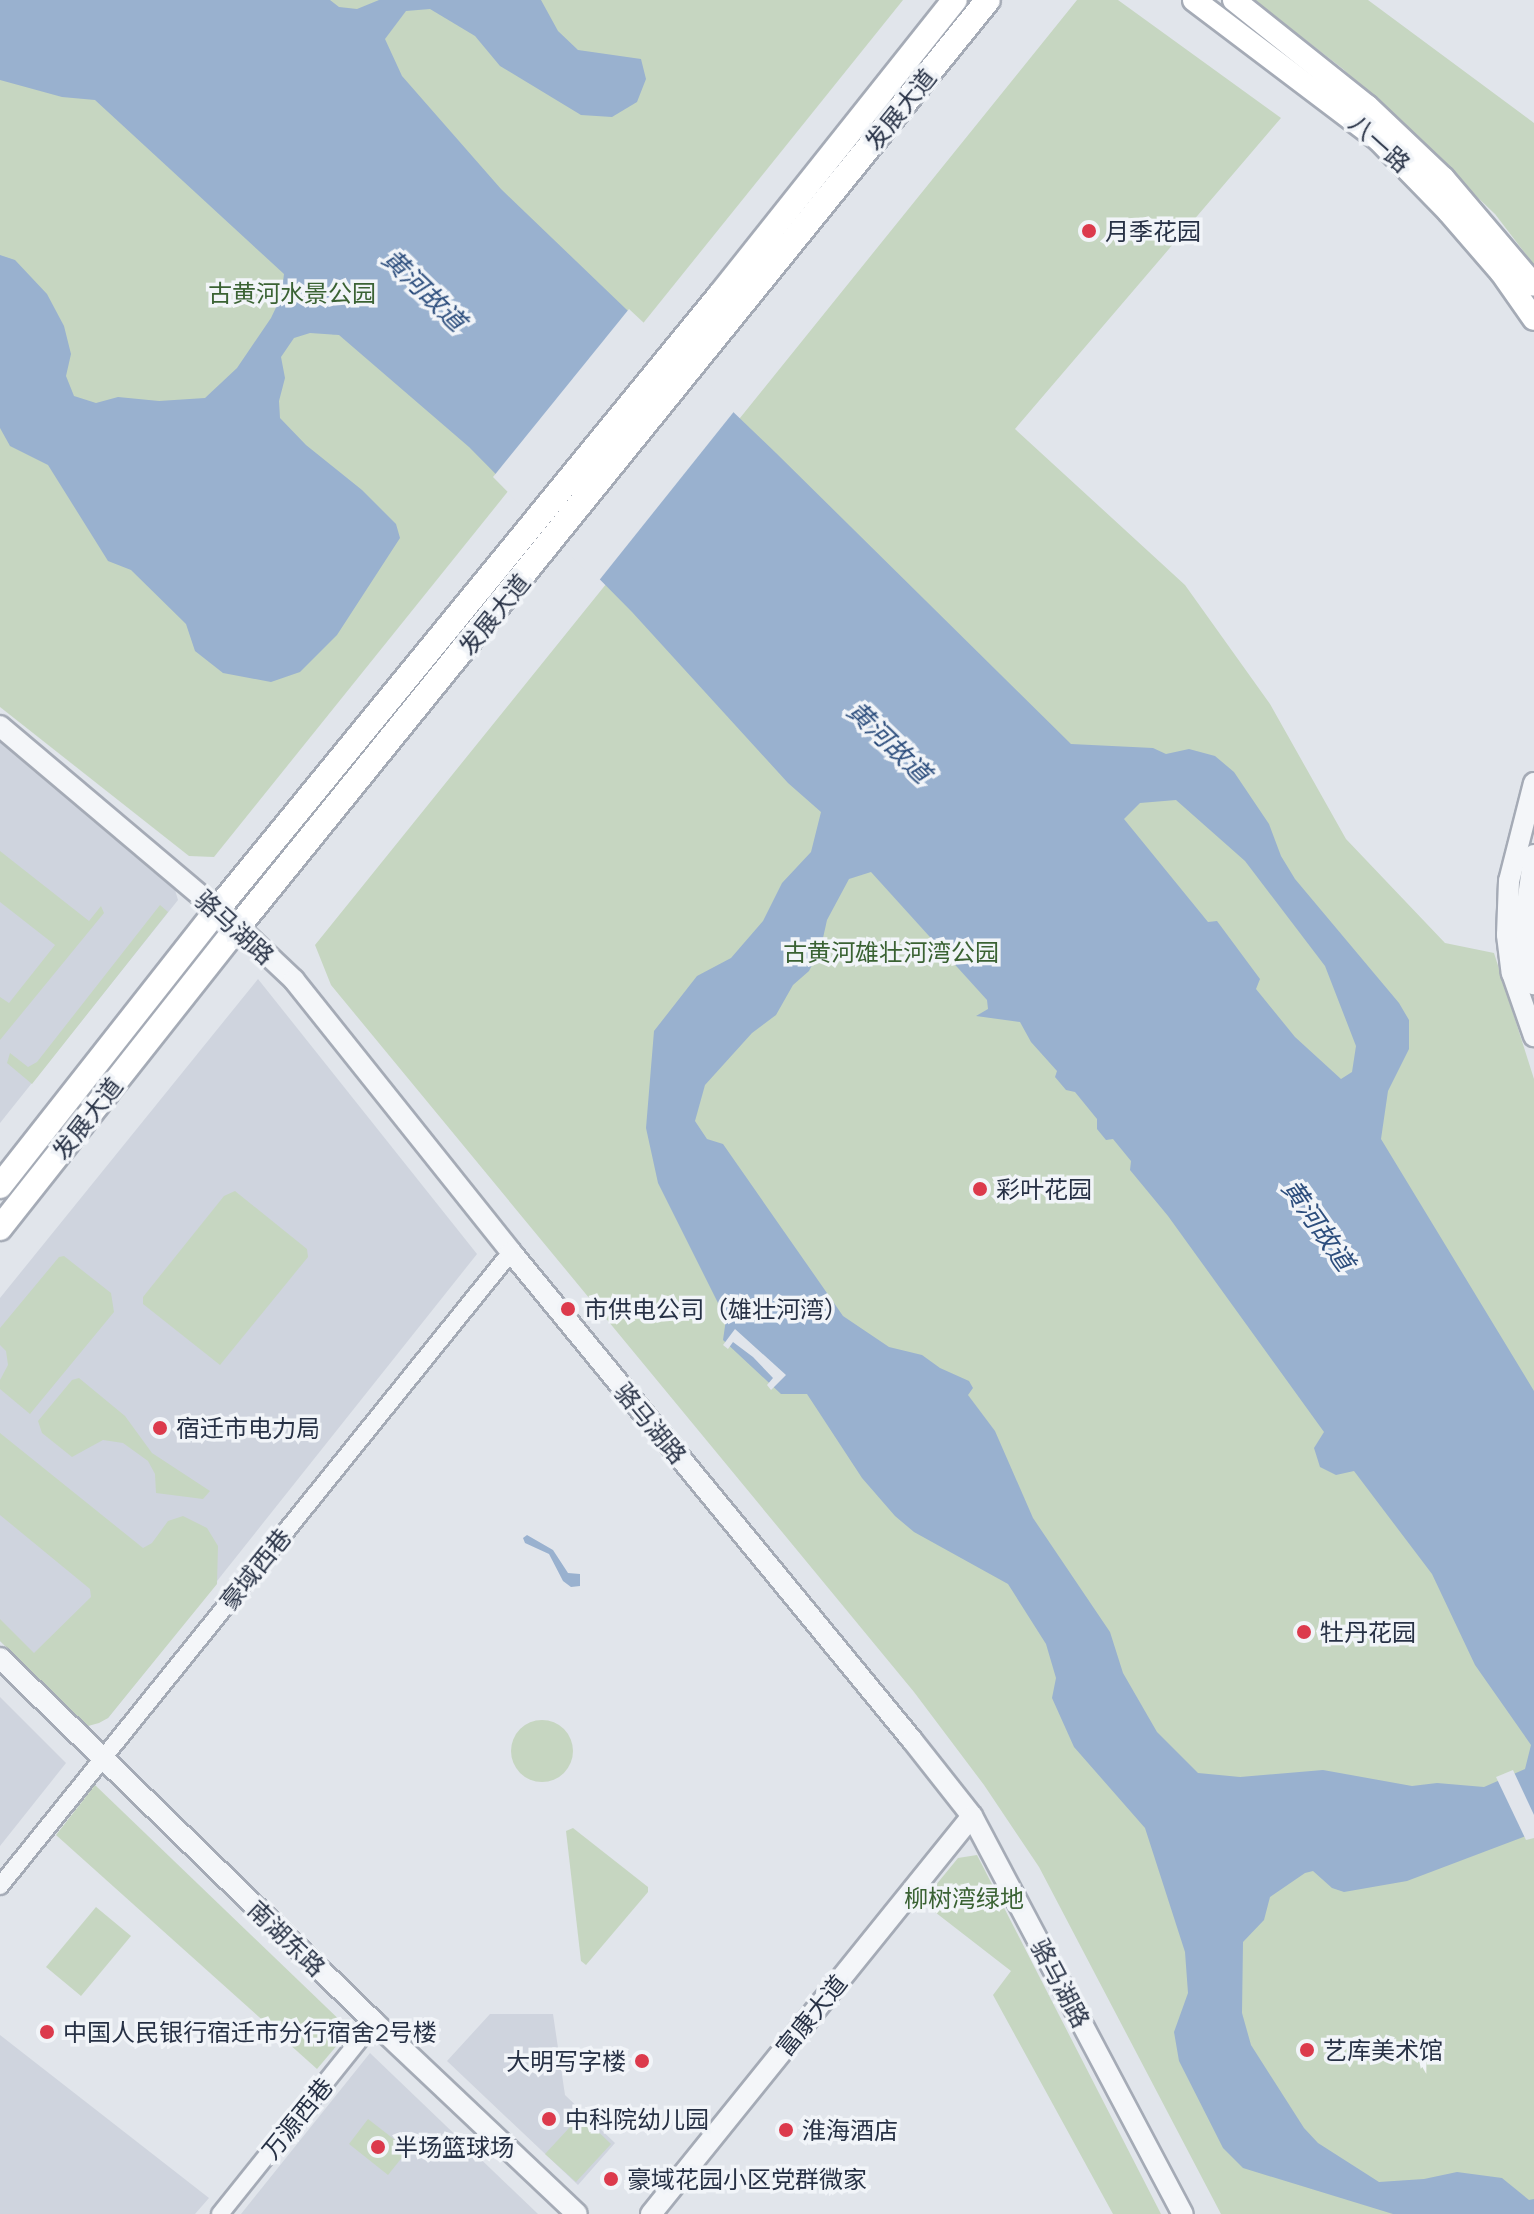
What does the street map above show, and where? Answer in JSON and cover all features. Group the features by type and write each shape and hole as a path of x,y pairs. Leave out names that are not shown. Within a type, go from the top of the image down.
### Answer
{"main road":[{"name":"发展大道","path":"0,1228 238,927 531,567 955,0"},
{"name":"发展大道","path":"0,1186 217,910 508,554 988,0"},
{"name":"八一路","path":"1194,0 1379,140 1458,222 1501,272 1534,319"},
{"name":"八一路","path":"1234,0 1367,106 1481,219 1534,285"}],"street":[{"name":"骆马湖路","path":"0,726 238,927 294,980 511,1252 753,1544 972,1816 1183,2214"},
{"path":"1534,783 1509,881 1507,935 1512,973 1534,1036"},
{"path":"1534,855 1525,918 1528,962 1534,984"},
{"name":"豪域西巷","path":"0,1886 511,1252"},
{"name":"南湖东路","path":"0,1658 101,1759 577,2214"},
{"name":"富康大道","path":"651,2214 972,1816"},
{"name":"万源西巷","path":"220,2214 374,2022"}],"shaded area":[{"path":"0,742 175,890 178,900 0,1123"},
{"path":"258,979 477,1254 108,1718 88,1726 0,1641 0,1298"},
{"path":"0,1697 66,1763 0,1846"},
{"name":"中科院幼儿园","path":"490,2014 553,2014 565,2095 615,2143 578,2185 447,2061"},
{"path":"0,2035 209,2198 195,2214 0,2214"},
{"path":"370,2053 538,2214 241,2214"}],"green space":[{"name":"古黄河水景公园","path":"0,0 903,0 214,857 189,856 0,707"},
{"name":"古黄河雄壮河湾公园","path":"1077,0 1118,0 1281,118 1015,429 1185,585 1270,704 1346,839 1445,943 1494,953 1534,1079 1534,2214 1221,2214 1039,1867 984,1785 914,1692 331,985 315,945"},
{"path":"1254,0 1368,0 1534,123 1534,265 1495,214 1343,69"},
{"path":"0,851 89,921 101,906 104,913 0,1040 0,997 9,1003 55,945 0,902"},
{"path":"160,905 168,912 32,1084 7,1063 10,1053 28,1067 37,1062"},
{"path":"235,1191 307,1249 308,1257 220,1365 143,1304 143,1297 224,1196"},
{"path":"64,1256 111,1293 114,1312 30,1414 0,1389 0,1380 8,1365 6,1351 0,1345 0,1328 59,1257"},
{"path":"79,1378 125,1416 152,1453 210,1491 203,1499 156,1493 155,1474 148,1461 123,1443 103,1440 72,1457 42,1433 38,1421 72,1380"},
{"path":"0,1433 143,1548 152,1543 168,1521 183,1516 207,1528 218,1546 217,1584 108,1718 99,1723 88,1726 81,1721 0,1641 0,1619 34,1653 91,1597 90,1589 0,1515"},
{"path":"536,1720 548,1720 564,1729 571,1739 571,1763 564,1773 548,1782 536,1782 516,1768 511,1757 511,1745 525,1725"},
{"path":"95,1785 350,2030 317,2069 56,1835"},
{"path":"573,1828 648,1887 648,1892 586,1965 581,1961 566,1831"},
{"name":"柳树湾绿地","path":"977,1855 1161,2214 1113,2214 993,1995 1011,1971 922,1902 958,1858"},
{"path":"96,1907 131,1936 81,1996 46,1967"},
{"path":"581,2115 611,2144 576,2182 545,2154"},
{"name":"半场篮球场","path":"368,2119 408,2150 388,2175 349,2144"}],"water":[{"name":"黄河故道","path":"0,0 330,0 339,7 357,9 379,0 541,0 558,31 578,50 641,59 646,79 637,102 612,117 581,115 500,66 475,36 430,9 406,11 385,39 402,76 501,189 776,453 1071,744 1153,748 1166,754 1189,749 1215,756 1234,772 1269,824 1281,856 1295,879 1399,1003 1409,1020 1409,1049 1388,1091 1381,1139 1534,1391 1534,1833 1407,1881 1344,1892 1332,1888 1313,1871 1305,1873 1270,1897 1264,1920 1243,1942 1242,2013 1251,2045 1304,2128 1318,2143 1379,2182 1424,2179 1457,2172 1502,2178 1529,2200 1534,2199 1534,2214 1393,2214 1243,2168 1223,2148 1179,2061 1174,2032 1188,1993 1185,1952 1145,1828 1074,1747 1052,1698 1056,1678 1046,1644 1008,1584 914,1532 895,1516 862,1478 807,1394 781,1394 723,1340 726,1319 658,1183 646,1128 654,1031 697,976 731,958 763,921 782,883 811,852 821,812 788,783 632,612 469,447 339,335 310,333 294,338 281,357 285,378 279,401 280,418 396,524 400,538 337,635 300,672 271,682 223,673 195,651 186,624 131,570 108,561 48,465 10,446 0,428 0,255 15,260 47,294 64,326 71,354 66,376 74,396 96,403 118,397 159,401 205,398 237,368 271,318 281,297 284,274 95,100 62,97 0,80","holes":["1176,800 1245,861 1325,966 1356,1046 1352,1072 1341,1079 1295,1037 1256,989 1260,979 1217,921 1208,922 1124,819 1140,803","871,872 987,1000 988,1009 976,1016 1020,1022 1031,1042 1057,1071 1055,1077 1066,1090 1075,1092 1097,1119 1097,1129 1106,1140 1113,1139 1131,1161 1130,1170 1168,1216 1324,1432 1314,1448 1320,1467 1336,1475 1354,1471 1432,1574 1475,1665 1531,1745 1525,1769 1484,1787 1437,1783 1412,1786 1323,1770 1240,1777 1198,1773 1157,1732 1123,1673 1110,1632 1033,1518 995,1431 968,1395 973,1388 969,1381 940,1368 922,1355 889,1347 843,1316 723,1144 707,1139 695,1121 705,1085 752,1033 776,1015 793,985 809,971 821,947 827,920 849,879"]},
{"path":"527,1535 553,1550 568,1573 580,1574 580,1586 571,1587 563,1581 549,1554 525,1543 523,1538"}],"pier":[{"path":"629,309 736,409 597,583 493,477"},
{"path":"735,1329 786,1375 771,1390 767,1385 773,1378 753,1357 733,1342 728,1349 723,1345"},
{"path":"1513,1770 1534,1815 1534,1838 1526,1840 1496,1777"}],"place":[{"name":"月季花园","path":"1089,231"},
{"name":"彩叶花园","path":"980,1189"},
{"name":"市供电公司（雄壮河湾）","path":"568,1309"},
{"name":"宿迁市电力局","path":"160,1428"},
{"name":"牡丹花园","path":"1304,1632"},
{"name":"中国人民银行宿迁市分行宿舍2号楼","path":"47,2032"},
{"name":"艺库美术馆","path":"1307,2050"},
{"name":"大明写字楼","path":"642,2061"},
{"name":"中科院幼儿园","path":"549,2119"},
{"name":"淮海酒店","path":"786,2130"},
{"name":"半场篮球场","path":"378,2147"},
{"name":"豪域花园小区党群微家","path":"611,2179"}]}
